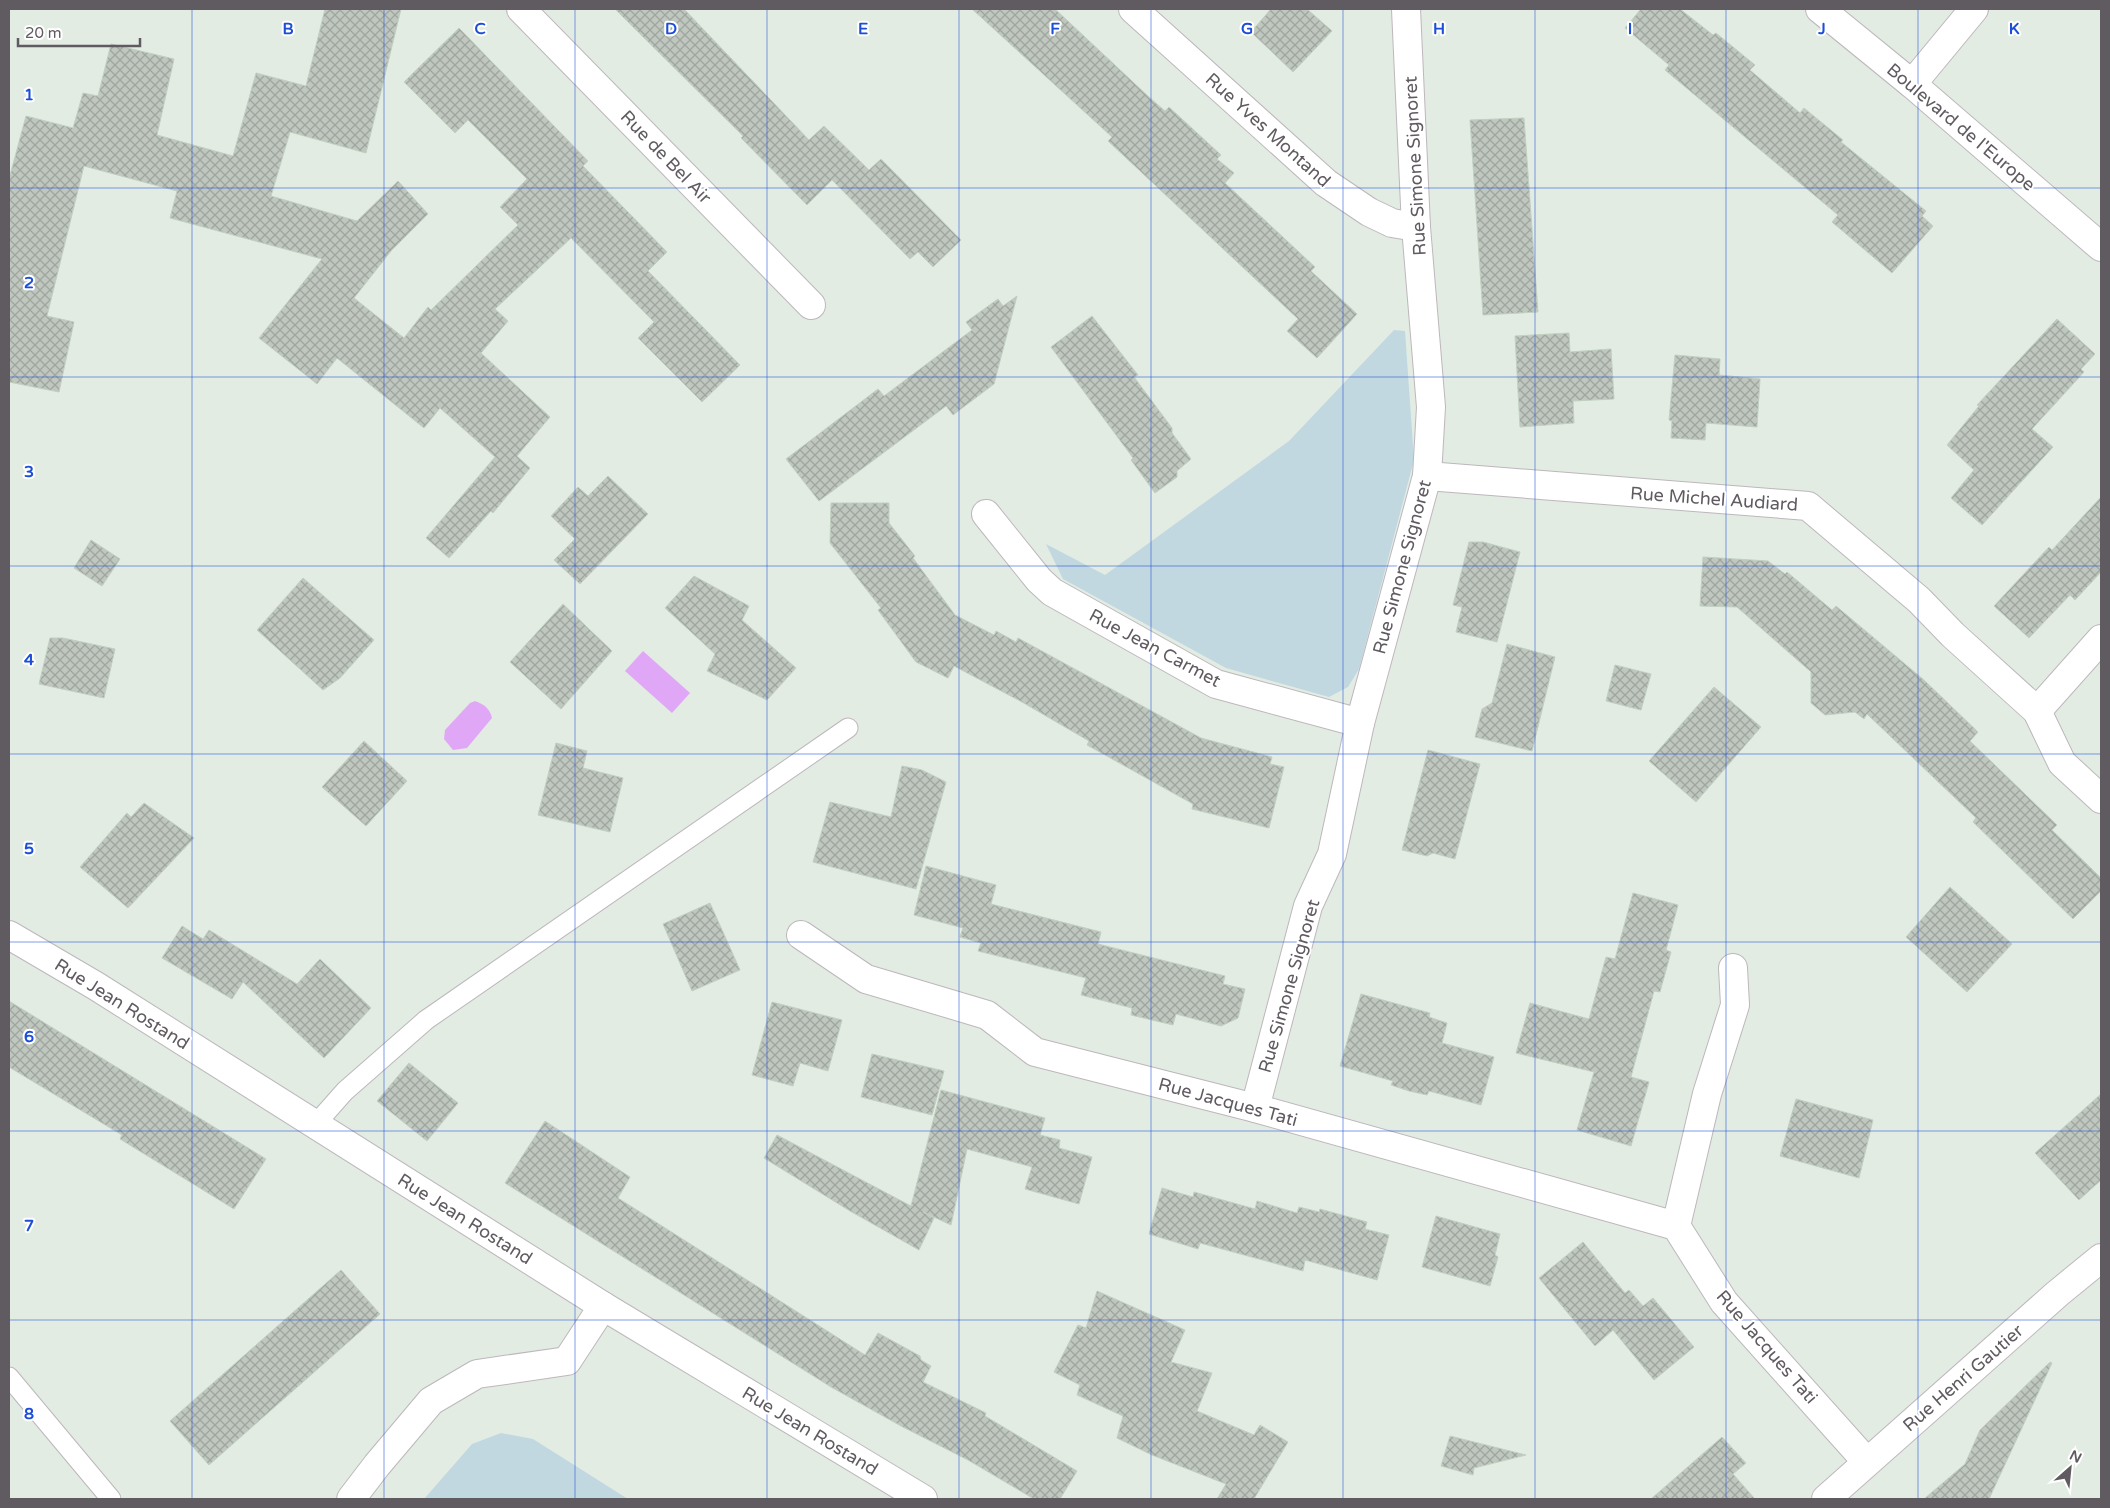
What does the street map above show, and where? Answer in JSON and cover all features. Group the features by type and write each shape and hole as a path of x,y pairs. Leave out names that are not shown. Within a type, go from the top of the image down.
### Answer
{"street":[{"name":"Rue de Bel Air","path":"521,9 812,305"},
{"name":"Rue Yves Montand","path":"1133,9 1326,183 1369,212 1392,223 1416,227"},
{"name":"Rue Simone Signoret","path":"1255,1108 1308,906 1332,854 1360,723 1427,476 1431,407 1416,227 1406,9"},
{"name":"Boulevard de l'Europe","path":"1820,9 1912,84 2101,247"},
{"path":"1912,84 1974,9"},
{"name":"Rue Michel Audiard","path":"1427,476 1808,506 1919,600 1952,635 2037,711"},
{"name":"Rue Jean Carmet","path":"986,514 1039,580 1052,592 1216,684 1360,723"},
{"path":"2101,639 2037,711 2062,763 2101,799"},
{"name":"Rue Jacques Tati","path":"801,935 866,980 987,1015 1035,1052 1255,1108 1676,1226 1724,1302 1867,1462"},
{"name":"Rue Jean Rostand","path":"9,936 96,986 314,1126 604,1306 923,1499"},
{"path":"1676,1226 1707,1094 1735,1005 1733,968"},
{"name":"Rue Henri Gautier","path":"1826,1499 2101,1258"},
{"path":"351,1499 431,1401 477,1374 567,1361 604,1306"}],"lane":[{"path":"314,1126 345,1091 426,1020 848,728"},
{"path":"9,1377 112,1499"}],"shaded area":[{"path":"1394,330 1405,331 1414,460 1359,669 1348,687 1329,697 1226,668 1063,579 1046,544 1105,575 1289,441"},
{"path":"643,651 690,693 672,713 625,671"},
{"path":"475,701 486,707 492,718 467,748 453,750 444,739 445,730 470,703"},
{"path":"501,1433 533,1439 628,1499 424,1499 472,1444"}],"building":[{"path":"325,9 401,9 366,153 290,132 271,196 357,221 398,181 428,214 391,251 354,298 404,338 428,307 431,310 518,225 500,207 527,179 468,120 455,133 404,82 459,28 588,161 583,166 667,252 648,271 740,365 702,402 638,338 654,322 571,238 495,309 508,321 481,353 550,417 517,456 530,468 493,513 491,511 449,558 426,538 495,457 440,408 424,428 337,358 317,384 259,338 322,259 170,218 177,191 84,166 47,316 74,322 59,392 9,382 9,179 26,116 73,128 83,93 98,96 111,44 174,59 157,135 233,156 256,73 306,86"},
{"path":"615,9 684,9 809,140 824,126 869,170 881,159 961,240 933,267 918,252 910,259 832,180 807,205 741,138 743,136"},
{"path":"972,9 1055,9 1149,97 1165,111 1169,107 1221,155 1217,159 1234,173 1225,183 1315,267 1311,271 1357,314 1317,358 1287,331 1298,319 1108,141 1112,137"},
{"path":"1271,9 1307,9 1332,31 1293,72 1251,32"},
{"path":"1641,9 1680,9 1713,35 1716,33 1755,65 1750,70 1800,113 1804,108 1843,140 1841,142 1926,211 1922,216 1933,226 1892,273 1832,222 1838,215 1665,70 1669,65 1625,28"},
{"path":"1524,118 1538,312 1483,315 1470,120"},
{"path":"1017,296 994,384 953,415 946,406 819,501 786,459 878,389 884,396 972,330 966,322 998,299 1003,306"},
{"path":"1092,316 1138,375 1134,377 1172,428 1172,433 1191,459 1177,471 1177,477 1155,493 1131,460 1133,458 1051,347"},
{"path":"2057,319 2095,354 2081,369 2084,372 2032,429 2053,447 1982,525 1951,498 1974,470 1947,445 1979,406 1977,405"},
{"path":"1569,333 1570,352 1611,349 1614,399 1573,401 1574,423 1520,427 1515,336"},
{"path":"1675,355 1720,359 1719,375 1760,379 1757,427 1706,423 1705,440 1671,438 1672,421 1669,420"},
{"path":"608,476 648,514 580,584 554,560 575,539 551,516 578,487 588,496"},
{"path":"2101,497 2101,572 2075,600 2070,595 2029,638 1994,606 2049,547 2052,550"},
{"path":"831,503 889,503 889,523 915,556 913,558 955,615 994,635 996,631 1016,642 1018,638 1201,738 1272,757 1270,764 1284,767 1269,828 1192,809 1193,804 1087,745 1089,741 1022,702 954,666 948,678 916,662 878,610 881,608 830,543"},
{"path":"91,540 120,559 102,586 74,568"},
{"path":"1469,542 1483,542 1520,552 1497,642 1456,632 1462,607 1453,605"},
{"path":"1703,557 1768,561 1785,574 1787,572 1832,610 1836,606 1924,680 1978,732 1970,741 2057,825 2052,830 2101,878 2101,891 2073,919 1973,822 1976,818 1867,714 1864,719 1855,712 1825,715 1811,703 1811,672 1737,607 1700,606"},
{"path":"694,576 749,606 742,620 796,668 767,700 707,671 715,654 665,608"},
{"path":"303,578 374,640 340,678 323,690 257,630"},
{"path":"563,604 612,651 561,709 510,662"},
{"path":"50,638 63,638 115,649 104,698 39,684"},
{"path":"1507,644 1555,657 1532,751 1475,737 1482,709 1492,703"},
{"path":"1615,665 1651,674 1641,710 1606,701"},
{"path":"1714,687 1761,727 1696,802 1649,761"},
{"path":"364,741 407,781 366,826 322,787"},
{"path":"556,743 587,751 583,768 623,778 610,832 538,815"},
{"path":"1428,750 1480,764 1455,859 1433,853 1427,856 1402,850"},
{"path":"902,766 922,770 946,782 916,889 813,862 830,802 891,817"},
{"path":"144,803 194,838 128,908 80,867 127,813 131,817"},
{"path":"926,866 996,885 991,904 1101,932 1098,944 1225,976 1223,984 1245,989 1238,1018 1221,1026 1176,1014 1173,1025 1131,1015 1132,1008 1081,995 1086,978 978,951 981,943 960,937 963,928 914,915"},
{"path":"1950,887 2012,944 1967,992 1906,937"},
{"path":"1633,893 1678,905 1666,950 1671,952 1660,992 1654,991 1631,1077 1649,1082 1631,1146 1577,1130 1594,1072 1516,1053 1530,1003 1589,1019 1606,957 1615,959"},
{"path":"710,903 740,970 692,991 663,924"},
{"path":"182,926 203,939 209,930 297,984 320,959 371,1008 324,1058 243,982 232,999 162,958"},
{"path":"1361,994 1430,1013 1429,1017 1447,1023 1442,1043 1494,1057 1481,1105 1429,1091 1427,1095 1409,1091 1391,1085 1393,1081 1340,1066"},
{"path":"9,1001 266,1159 234,1209 120,1139 122,1135 9,1067"},
{"path":"772,1002 842,1020 828,1071 800,1063 793,1086 752,1075"},
{"path":"872,1054 944,1071 932,1115 861,1097"},
{"path":"409,1063 458,1103 427,1141 377,1101"},
{"path":"941,1090 1045,1118 1040,1135 1060,1140 1059,1148 1092,1157 1079,1204 1025,1189 1032,1167 967,1149 951,1225 923,1212 934,1218 919,1250 850,1211 764,1158 777,1135 911,1206"},
{"path":"2101,1094 2101,1180 2079,1200 2035,1153"},
{"path":"1796,1099 1873,1120 1859,1178 1780,1156"},
{"path":"545,1121 630,1177 618,1198 865,1355 878,1333 920,1356 921,1360 931,1366 923,1382 986,1413 985,1416 1077,1471 1060,1499 1034,1499 968,1460 901,1426 831,1387 505,1183"},
{"path":"1162,1188 1193,1197 1194,1192 1255,1209 1257,1201 1297,1213 1299,1207 1319,1212 1320,1209 1367,1222 1365,1229 1389,1235 1377,1280 1305,1260 1303,1271 1200,1243 1198,1249 1149,1234"},
{"path":"1436,1216 1500,1234 1495,1255 1498,1257 1490,1286 1422,1267"},
{"path":"1583,1242 1625,1293 1629,1290 1643,1306 1653,1298 1694,1347 1654,1380 1613,1330 1595,1346 1539,1278"},
{"path":"341,1270 380,1314 209,1465 170,1421"},
{"path":"1097,1291 1185,1330 1171,1362 1212,1373 1197,1411 1254,1435 1260,1425 1288,1442 1254,1499 1217,1499 1226,1484 1152,1455 1117,1438 1123,1416 1077,1395 1080,1385 1054,1372 1078,1325 1086,1328"},
{"path":"2050,1362 2052,1363 1989,1499 1924,1499 1965,1464 1980,1430"},
{"path":"1450,1436 1526,1455 1474,1468 1473,1475 1441,1466"},
{"path":"1722,1437 1746,1463 1733,1474 1755,1499 1651,1499"}]}
